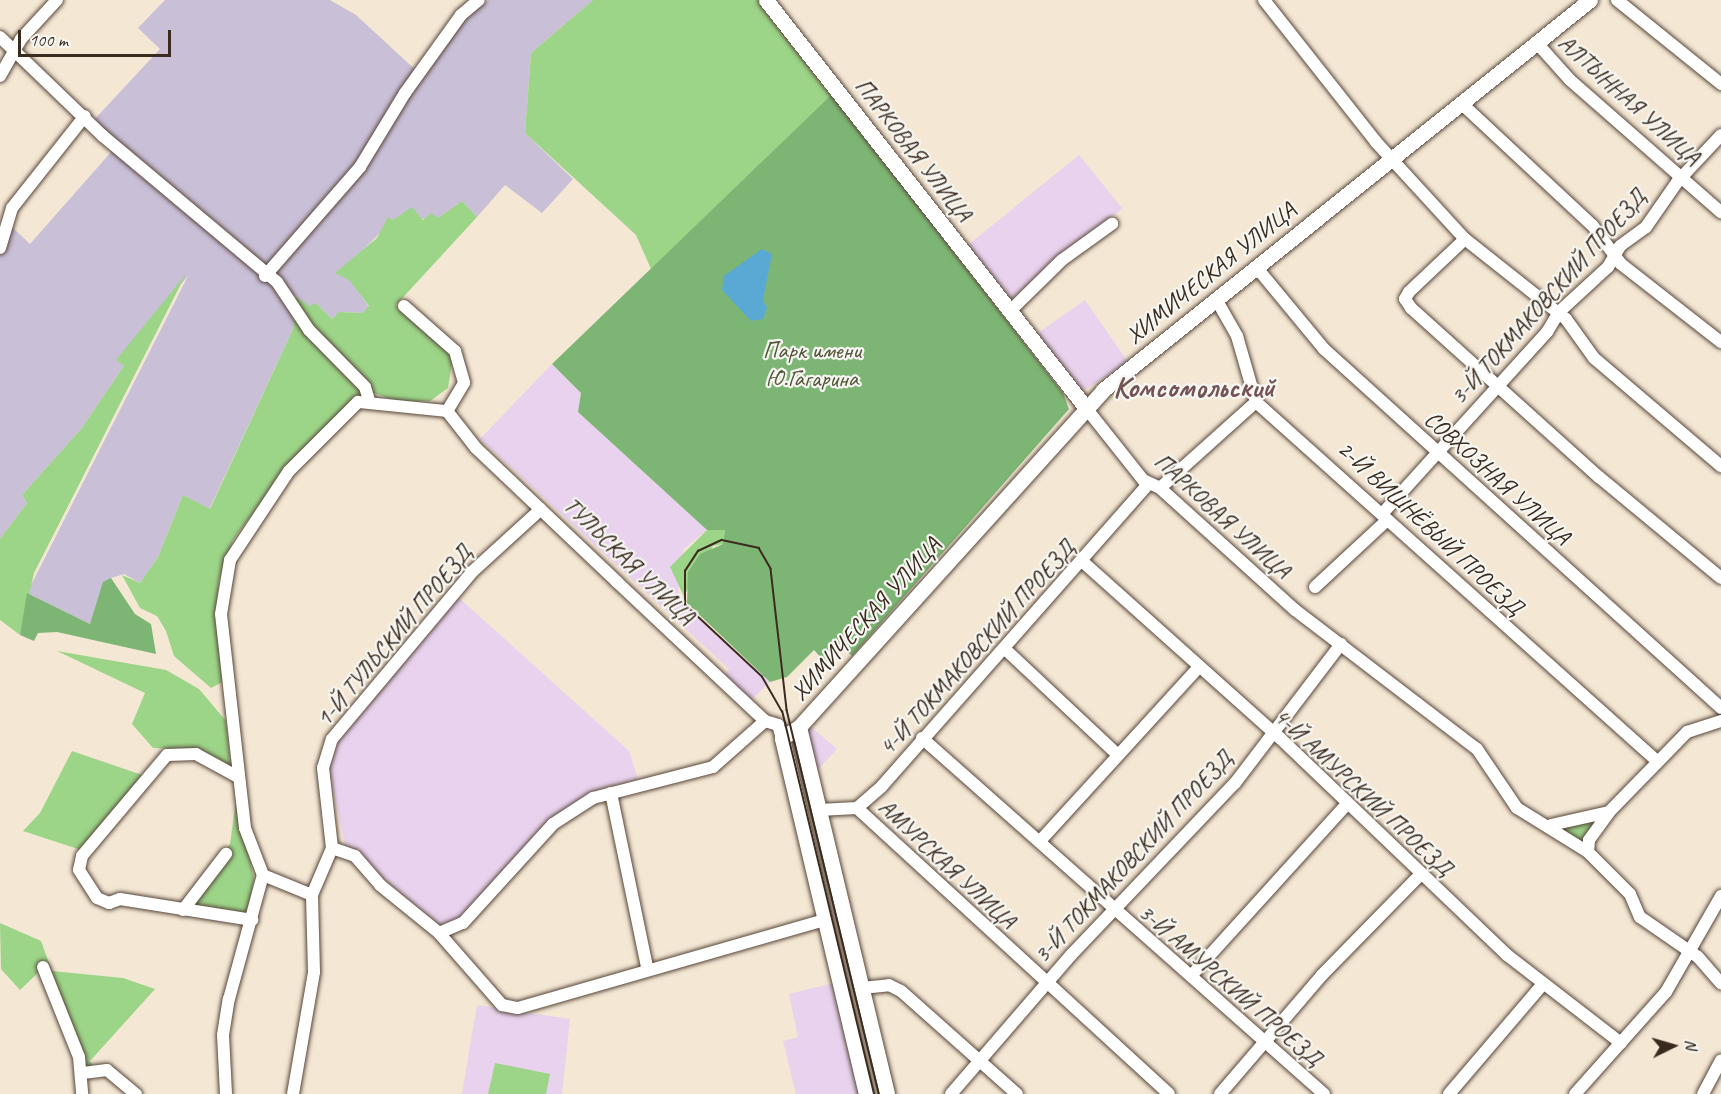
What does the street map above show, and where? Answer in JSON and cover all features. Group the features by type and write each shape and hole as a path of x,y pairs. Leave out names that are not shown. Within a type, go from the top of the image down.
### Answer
{"street":[{"path":"0,76 13,53 57,0"},
{"path":"265,276 360,167 405,93 461,15 479,0"},
{"name":"ПАРКОВАЯ УЛИЦА","path":"766,0 1009,312 1086,408 1154,486 1262,583 1477,749 1517,808 1551,825 1588,852 1630,894 1640,917 1690,951 1721,983"},
{"path":"1264,0 1390,157 1465,239 1559,312 1594,358 1721,466"},
{"name":"ХИМИЧЕСКАЯ УЛИЦА","path":"799,727 1086,408 1390,157 1590,0"},
{"path":"1617,0 1721,84"},
{"path":"0,37 13,53 290,297 309,330 342,358 365,387 369,400"},
{"name":"АЛТЫННАЯ УЛИЦА","path":"1536,42 1570,80 1721,212"},
{"path":"1461,103 1615,252 1622,264 1721,342"},
{"path":"0,248 12,208 85,116"},
{"name":"3-Й ТОКМАКОВСКИЙ ПРОЕЗД","path":"1315,587 1385,517 1496,383 1547,332 1559,312 1608,267 1615,252 1646,227 1683,177 1721,135"},
{"path":"1009,312 1062,260 1112,224"},
{"path":"1465,239 1405,298 1496,383 1721,578"},
{"name":"СОВХОЗНАЯ УЛИЦА","path":"1257,268 1324,349 1436,453 1721,708"},
{"path":"1216,299 1237,336 1256,402"},
{"path":"226,1094 223,1035 229,999 263,875 245,828 221,615 230,560 289,471 358,402 369,400 408,410 447,411 464,383 455,351 404,306"},
{"name":"4-Й ТОКМАКОВСКИЙ ПРОЕЗД","path":"857,808 1154,486 1256,402"},
{"name":"2-Й ВИШНЁВЫЙ ПРОЕЗД","path":"1256,402 1657,760"},
{"name":"ТУЛЬСКАЯ УЛИЦА","path":"447,411 476,448 765,721 778,724 782,738"},
{"name":"1-Й ТУЛЬСКИЙ ПРОЕЗД","path":"332,848 322,768 332,740 472,572 541,509"},
{"name":"4-Й АМУРСКИЙ ПРОЕЗД","path":"1083,562 1271,732 1420,875 1542,985 1621,1043"},
{"name":"3-Й ТОКМАКОВСКИЙ ПРОЕЗД","path":"951,1094 1045,983 1114,913 1235,783 1271,732 1341,644"},
{"path":"1005,649 1117,754"},
{"path":"1040,841 1117,754 1199,667"},
{"path":"439,933 463,923 554,824 611,793 713,767 765,721"},
{"path":"1588,852 1589,840 1609,813 1657,760 1687,732 1721,721"},
{"path":"866,1094 782,738 799,727 887,1094"},
{"name":"3-Й АМУРСКИЙ ПРОЕЗД","path":"922,738 1040,841 1114,913 1191,976 1324,1094"},
{"path":"238,777 196,754 167,754 82,856 80,870 97,898 109,903 120,899 252,920"},
{"path":"611,793 647,967"},
{"path":"1191,976 1347,804"},
{"path":"819,810 857,808"},
{"name":"АМУРСКАЯ УЛИЦА","path":"857,808 1045,983 1169,1094"},
{"path":"1551,825 1609,813"},
{"path":"293,1094 314,972 312,895 332,848 355,855 380,885 439,933 501,1005 532,1007 647,967 824,920"},
{"path":"183,910 226,854"},
{"path":"263,875 312,895"},
{"path":"1220,1094 1264,1042 1420,875"},
{"path":"1575,1094 1655,1006 1721,896"},
{"path":"43,967 83,1073 82,1094"},
{"path":"862,988 889,984 901,991 1017,1094"},
{"path":"1449,1094 1542,985"},
{"path":"1704,1094 1721,1060"},
{"path":"83,1073 107,1070 136,1094"}],"shaded area":[{"path":"165,0 330,0 356,15 421,75 467,17 488,0 593,0 531,53 525,133 573,179 542,213 505,185 477,217 462,201 438,218 393,220 357,256 349,279 369,307 363,313 339,312 332,319 316,303 310,307 296,297 93,121 160,49 138,28"},
{"path":"112,151 275,286 296,311 293,329 209,510 183,495 158,557 140,583 124,574 111,578 90,624 27,593 188,276 117,360 124,366 81,429 22,495 27,503 0,539 0,241 12,227 30,244"},
{"path":"1079,155 1122,209 1009,301 966,247"},
{"path":"1085,300 1128,362 1086,389 1076,389 1034,336"},
{"path":"552,364 581,393 578,412 707,530 684,549 678,592 693,613 770,682 750,701 725,675 729,669 480,439"},
{"path":"458,597 629,751 638,779 593,792 551,818 459,922 438,925 345,845 329,769 336,741"},
{"path":"810,726 837,749 814,774 808,732"},
{"path":"834,983 860,1094 796,1094 783,1041 798,1037 789,994"},
{"path":"477,1005 570,1019 562,1094 462,1094"}],"green space":[{"path":"593,0 759,0 832,94 651,269 636,235 525,133 531,53"},
{"name":"Парк имени Ю.Гагарина","path":"832,94 1063,393 1069,409 852,656 841,646 826,663 814,650 787,677 770,682 687,603 688,572 700,554 723,544 725,530 707,530 578,412 581,393 552,364"},
{"path":"462,201 477,217 396,305 453,356 448,388 430,401 398,402 371,392 355,396 286,468 233,540 219,579 216,615 224,681 211,688 174,656 166,631 157,616 140,608 122,575 140,583 158,557 183,495 210,509 293,329 296,297 310,306 316,303 332,319 339,312 363,313 369,306 349,280 335,273 377,238 388,217 393,220 412,207 423,220 431,213 438,218"},
{"path":"186,274 34,573 20,635 0,620 0,539 27,503 22,495 81,429 124,366 116,360"},
{"path":"707,530 725,530 723,544 713,546 685,594 687,603 670,567"},
{"path":"111,578 135,614 151,624 156,654 57,632 38,633 34,641 20,635 27,593 90,624 103,582"},
{"path":"57,651 166,670 199,689 226,721 231,773 178,749 153,748 132,724 145,693"},
{"path":"72,751 145,776 81,850 23,831 40,813"},
{"path":"237,793 254,879 248,913 178,907 230,844"},
{"path":"1600,818 1586,846 1561,830 1561,827"},
{"path":"0,923 41,941 52,971 123,978 155,989 90,1061 95,1068 86,1068 41,970 20,990 1,969"},
{"path":"495,1063 550,1074 546,1094 488,1094"}],"water":[{"path":"762,249 772,254 763,300 767,308 763,319 751,321 722,290 724,276"}],"tram line":[{"path":"874,1094 782,712 762,677 685,605 685,571 698,551 722,540 759,548 771,569 787,710 879,1094"}],"district":[{"name":"Комсомольский","path":"1194,387"}]}
